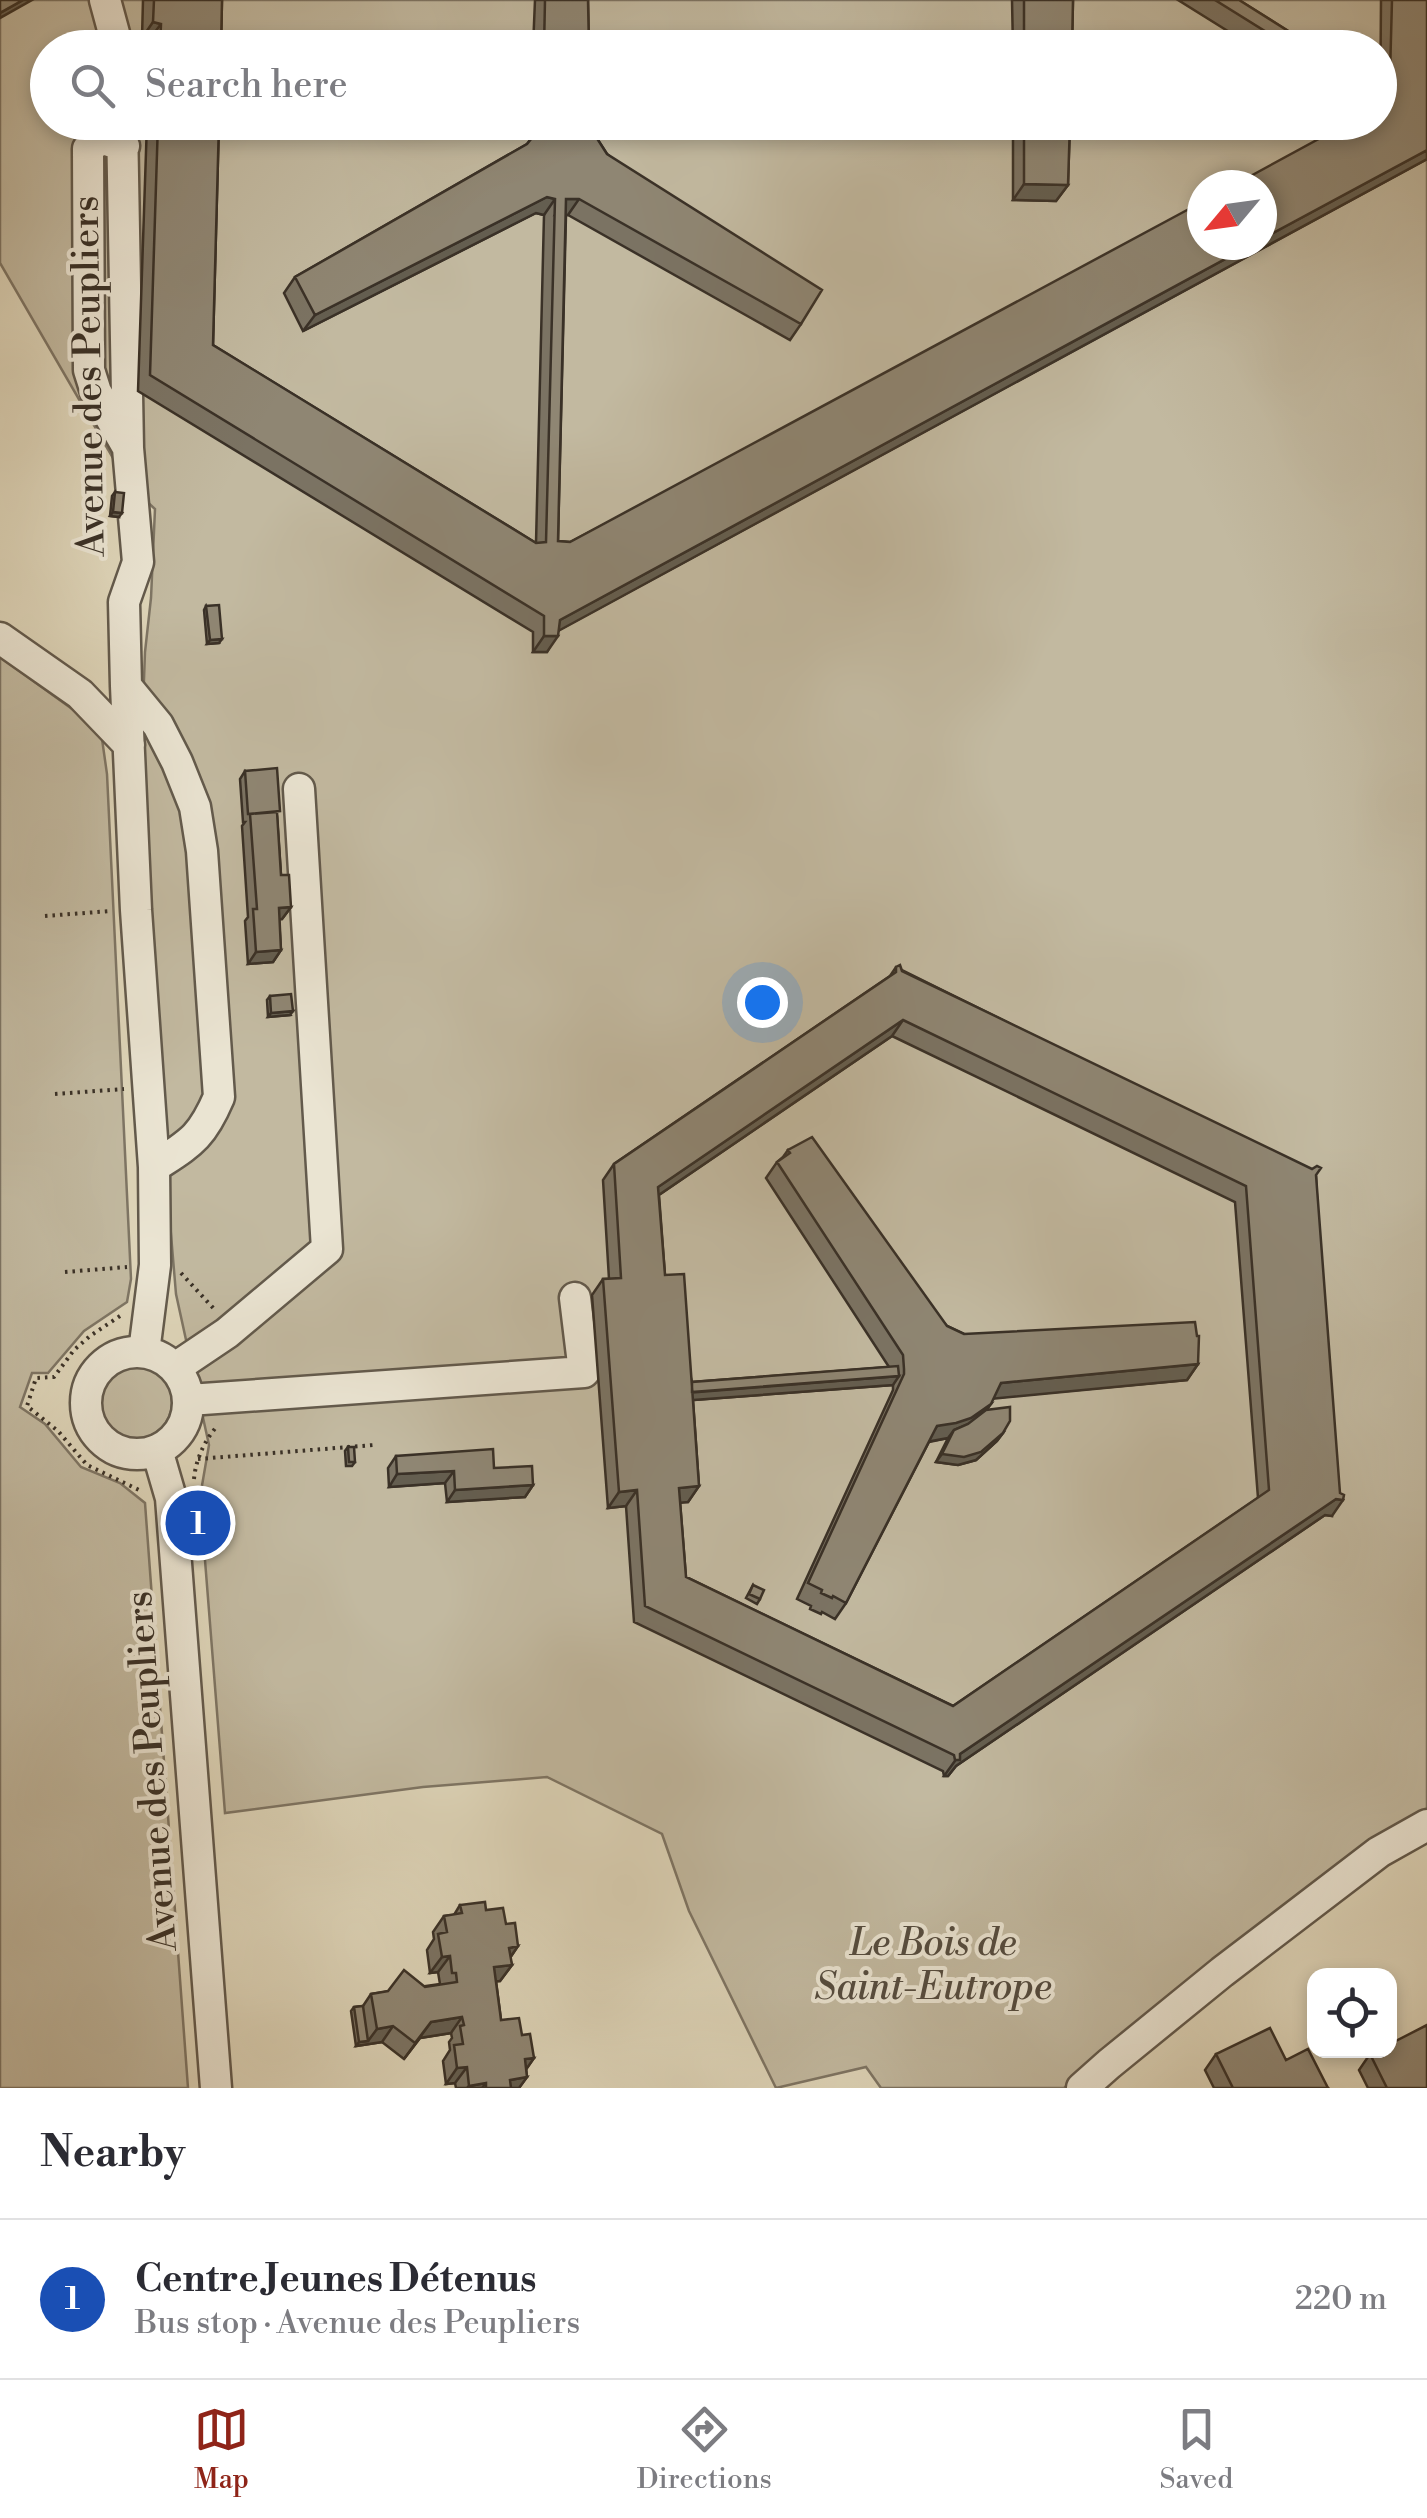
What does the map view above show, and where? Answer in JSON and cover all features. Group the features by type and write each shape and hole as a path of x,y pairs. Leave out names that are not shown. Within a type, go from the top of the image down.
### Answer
{"street":[{"path":"105,0 113,30"},
{"name":"Avenue des Peupliers","path":"123,140 128,448 138,562 124,602 126,686 136,910 154,1166 155,1265 144,1352"},
{"path":"1,639 80,694 130,745"},
{"path":"126,686 158,725 195,807 202,851 219,1098 194,1140 154,1166"},
{"path":"174,1368 227,1333 327,1249 299,788"},
{"path":"189,1400 584,1372 575,1298"},
{"path":"126,1352 144,1352 161,1357 174,1368 184,1382 189,1400 181,1430 170,1442 141,1454 125,1453 98,1436 86,1406 88,1388 96,1372 109,1360 126,1352"},
{"name":"Avenue des Peupliers","path":"157,1450 171,1498 216,2088"},
{"path":"1082,2088 1379,1852 1427,1825"}],"path":[{"path":"45,916 136,910"},
{"path":"55,1094 148,1086"},
{"path":"64,1272 155,1265 180,1272 222,1318 227,1333"},
{"path":"121,1316 74,1350 54,1377 36,1378 27,1406 58,1430 86,1465 139,1490 149,1500 193,1494 203,1446 220,1422 241,1413 242,1396"},
{"path":"198,1459 374,1445"}],"green space":[{"name":"Le Bois de Saint-Eutrope","path":"0,0 1427,0 1427,1809 1366,1846 1064,2088 881,2088 866,2067 776,2088 689,1911 662,1834 547,1777 423,1787 225,1813 200,1497 209,1445 176,1294 141,760 155,509 128,484 0,263"},
{"path":"0,657 86,719 102,739 107,774 131,1279 127,1302 84,1331 48,1373 32,1373 20,1407 45,1424 81,1467 120,1483 145,1503 188,2088 0,2088"},
{"path":"135,1365 161,1376 172,1402 161,1428 135,1439 109,1428 98,1402 109,1376"}],"building":[{"path":"0,0 23,0 0,13"},
{"path":"154,0 222,0 221,30 161,30 161,24 153,22"},
{"path":"545,0 588,0 589,30 544,30"},
{"path":"1024,0 1073,0 1072,30 1024,30"},
{"path":"1215,0 1239,0 1286,30 1263,30"},
{"path":"1392,0 1427,0 1427,150 1277,231 1277,170 1262,170 1317,140 1397,140 1397,30 1391,30"},
{"path":"157,140 219,140 213,345 536,543 546,542 555,199 547,197 315,315 295,277 530,140 598,140 607,154 822,290 801,324 579,199 566,199 558,541 570,542 1187,210 1187,260 1223,260 560,620 558,636 544,636 544,616 150,375"},
{"path":"1024,140 1069,140 1068,185 1024,184"},
{"path":"115,492 124,493 122,513 113,512"},
{"path":"219,605 222,639 210,640 206,606"},
{"path":"277,768 280,811 248,814 245,771"},
{"path":"277,812 281,875 289,875 291,907 279,908 281,950 256,952 250,814"},
{"path":"900,965 902,971 1312,1169 1321,1168 1316,1175 1343,1500 1336,1499 960,1754 960,1760 645,1606 637,1490 619,1492 603,1279 621,1278 614,1164 896,972","holes":["903,1020 1246,1186 1269,1490 953,1706 686,1577 679,1488 699,1486 684,1274 665,1275 658,1187"]},
{"path":"291,994 293,1011 271,1013 270,996"},
{"path":"812,1137 947,1326 964,1334 1195,1322 1199,1336 1198,1364 1001,1383 991,1404 971,1418 937,1426 846,1603 808,1583 904,1374 903,1355 777,1162 790,1153 788,1150"},
{"path":"898,1366 899,1376 692,1392 692,1382"},
{"path":"1010,1407 1010,1421 1003,1433 981,1452 964,1457 942,1454 954,1430 986,1410"},
{"path":"348,1447 354,1447 355,1462 349,1462"},
{"path":"493,1449 494,1468 532,1466 533,1485 455,1490 454,1471 397,1474 396,1456"},
{"path":"753,1585 764,1590 760,1599 749,1594"},
{"path":"485,1902 486,1910 503,1908 506,1924 515,1923 518,1946 509,1948 512,1965 494,1967 501,2020 519,2018 522,2035 530,2034 534,2058 525,2059 527,2077 510,2080 511,2088 486,2088 486,2083 469,2086 467,2067 457,2068 454,2045 463,2044 462,2017 431,2022 415,2043 393,2026 377,2029 371,1994 388,1991 404,1970 425,1987 457,1982 450,1956 442,1957 438,1934 447,1932 444,1916 462,1913 460,1905"},
{"path":"363,2006 368,2041 359,2042 354,2007"},
{"path":"1427,2025 1427,2088 1387,2088 1372,2058 1397,2058 1397,2040"},
{"path":"1270,2028 1286,2060 1307,2050 1307,2058 1313,2058 1328,2088 1233,2088 1216,2054"}],"place":[{"name":"Centre Jeunes Détenus","path":"198,1523"}]}
